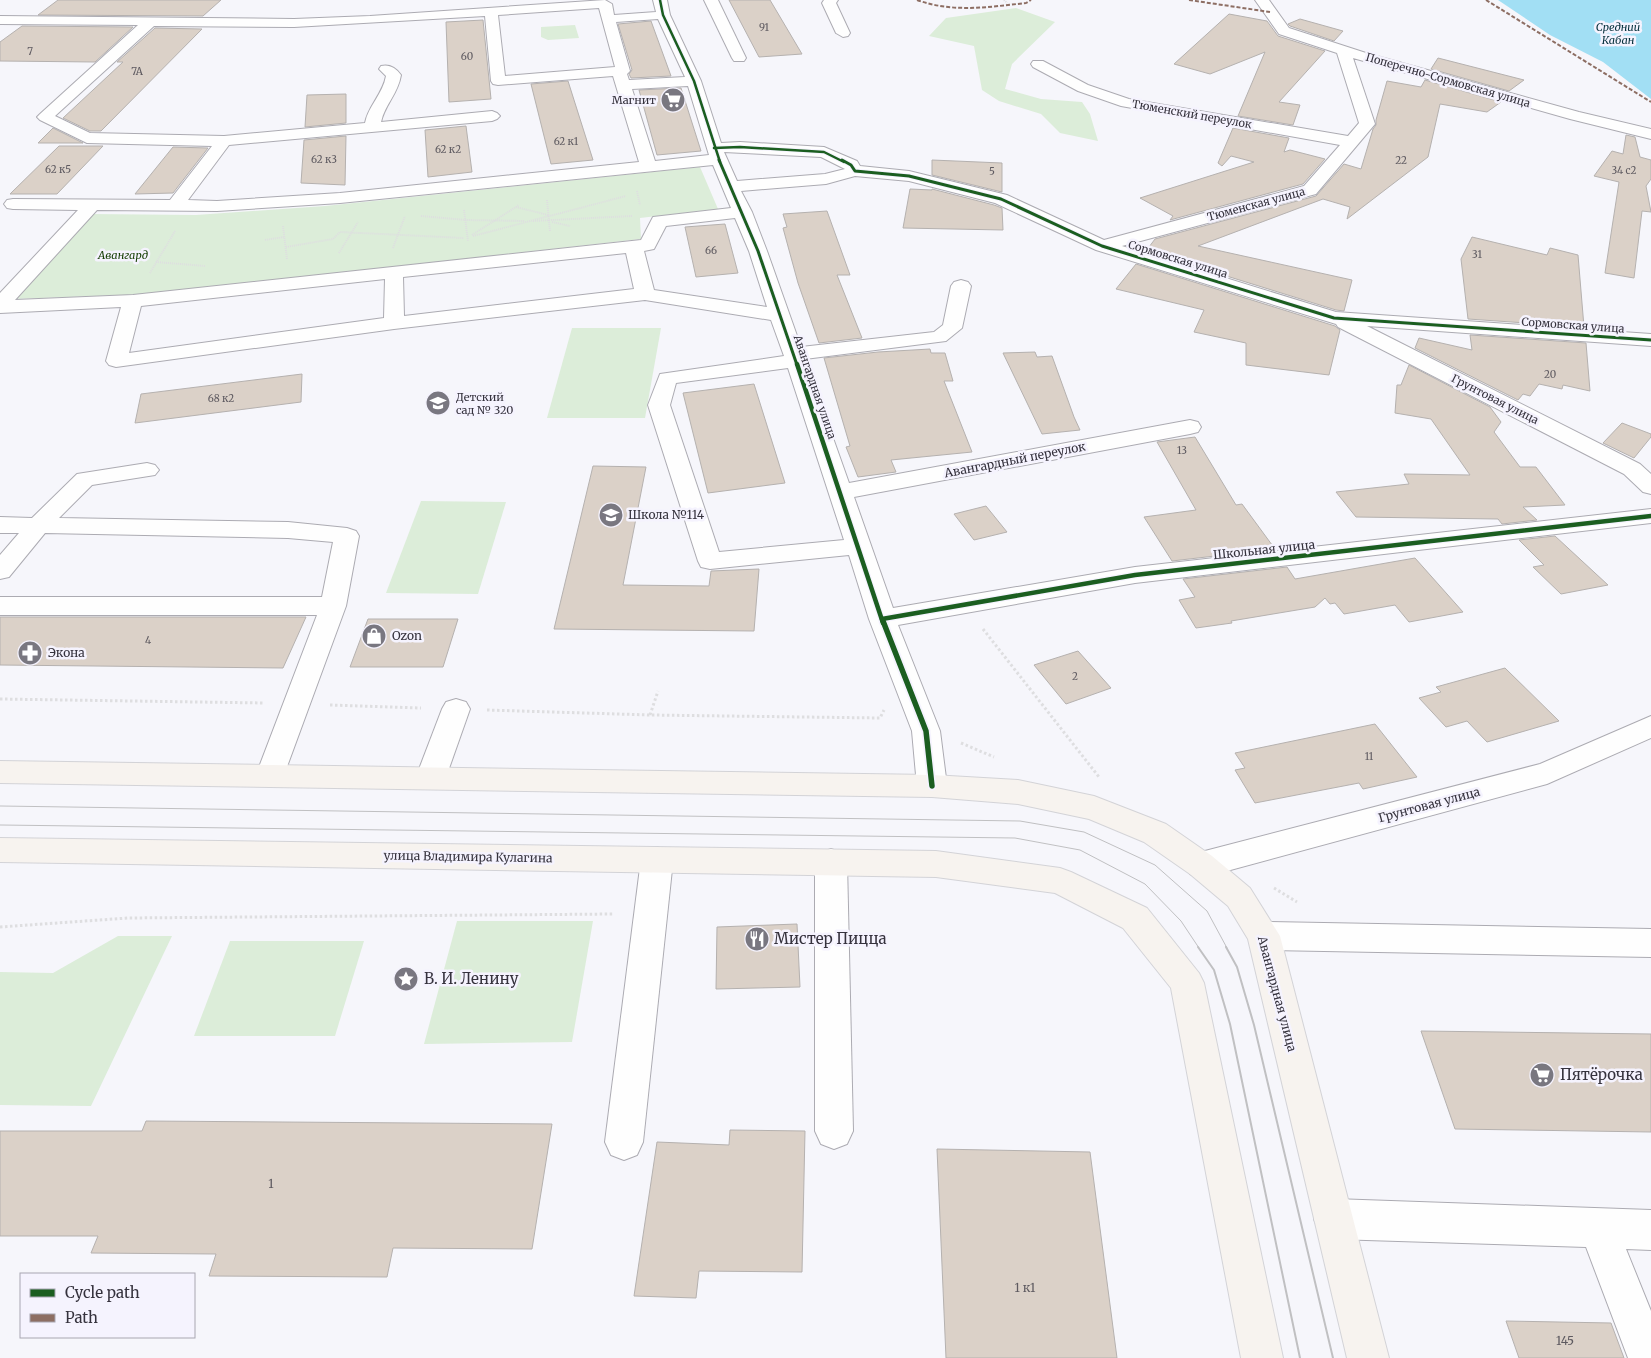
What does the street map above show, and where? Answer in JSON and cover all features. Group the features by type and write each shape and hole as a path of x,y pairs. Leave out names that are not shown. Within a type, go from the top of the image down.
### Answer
{"main road":[{"path":"0,772 932,786"},
{"name":"Авангардная улица","path":"932,786 1018,792 1094,808 1155,834 1201,865 1239,897 1264,936 1368,1358"},
{"name":"улица Владимира Кулагина","path":"0,850 936,864 1060,881 1136,918 1187,983 1262,1358"}],"street":[{"path":"711,0 739,58"},
{"path":"831,0 829,3 843,33"},
{"name":"Поперечно-Сормовская улица","path":"1262,0 1284,31 1343,50 1575,116 1651,134"},
{"path":"0,20 294,23 491,12 532,5 606,8 662,7"},
{"name":"Авангардная улица","path":"662,7 694,81 717,154 743,212 795,358 882,619 926,731 932,786"},
{"path":"606,8 623,71 621,78 648,166"},
{"path":"491,12 498,81 621,78 694,81"},
{"path":"151,21 46,117 87,138 224,141 492,116"},
{"name":"Тюменская улица","path":"1102,246 1310,190 1367,124 1343,50"},
{"name":"Тюменский переулок","path":"1038,64 1083,88 1126,103 1353,142"},
{"path":"373,128 372,120 393,82 394,75 386,69"},
{"path":"174,207 224,141"},
{"name":"Сормовская улица","path":"13,204 217,206 372,195 648,166 717,154 740,147 824,152 851,165 855,171 909,176 1001,199 1102,246 1334,318 1651,340"},
{"path":"732,187 826,179 855,171"},
{"path":"0,306 92,205"},
{"path":"0,306 133,301 634,247 648,245 658,221 743,212"},
{"path":"634,247 645,294"},
{"path":"389,274 394,323"},
{"path":"859,546 710,561 659,405 667,378 939,337 952,328 961,286"},
{"path":"133,301 116,361 394,323 645,294 780,316"},
{"name":"Грунтовая улица","path":"1334,318 1641,469 1651,488"},
{"name":"Авангардный переулок","path":"840,492 1190,427"},
{"path":"0,571 38,525 84,479 147,470"},
{"name":"Школьная улица","path":"882,619 1135,575 1651,516"},
{"path":"0,525 288,530 347,536 333,606 271,775"},
{"path":"0,606 333,606"},
{"path":"431,777 456,709"},
{"name":"Грунтовая улица","path":"1201,865 1547,773 1651,726"},
{"path":"624,1142 657,860"},
{"path":"831,862 834,1132"},
{"path":"1264,936 1651,943"},
{"path":"1334,1219 1651,1230"},
{"path":"1598,1228 1649,1358"}],"path":[{"path":"1004,0 1007,3"},
{"path":"545,177 552,256"},
{"path":"462,186 470,265"},
{"path":"389,274 398,233 414,190"},
{"path":"628,191 638,192"},
{"path":"336,257 372,195"},
{"path":"133,301 183,216 174,207"},
{"path":"516,207 548,215"},
{"path":"282,221 288,264"},
{"path":"286,247 333,239 340,232 398,233 468,238"},
{"path":"265,240 284,237"},
{"path":"156,262 214,266"},
{"path":"964,604 1104,784"},
{"path":"650,715 658,691"},
{"path":"0,927 128,918 359,914 651,915"}],"green space":[{"path":"1016,8 1055,22 1012,64 1005,89 1041,99 1082,102 1090,114 1098,141 1060,133 1041,114 999,101 982,90 974,46 929,36 946,18"},
{"path":"575,25 579,38 548,40 541,37 541,27"},
{"name":"Авангард","path":"700,167 718,209 640,218 641,239 154,294 13,299 90,214 196,215 325,206"},
{"path":"572,328 661,328 645,418 547,418"},
{"path":"421,501 506,502 478,594 386,593"},
{"path":"457,921 593,921 572,1042 424,1044"},
{"path":"118,936 172,936 91,1106 0,1105 0,972 53,973"},
{"path":"230,941 364,941 335,1036 194,1036"}],"water":[{"name":"Средний Кабан","path":"1498,0 1651,0 1651,99 1603,62 1550,35"}],"building":[{"path":"58,0 221,0 203,16 38,15"},
{"path":"729,0 770,0 802,54 759,57"},
{"path":"1229,14 1267,21 1278,36 1325,51 1279,102 1300,105 1293,125 1238,116 1265,52 1210,74 1174,64"},
{"path":"1300,19 1343,31 1334,41 1288,24"},
{"path":"483,20 491,99 449,102 446,22"},
{"path":"651,21 671,76 631,78 629,74 632,70 618,24"},
{"path":"22,26 133,27 95,62 0,61 0,42"},
{"path":"155,28 202,29 101,131 90,131 63,118 123,62 117,62"},
{"path":"1438,58 1524,80 1509,91 1431,69"},
{"path":"1425,80 1501,102 1487,112 1440,104 1428,157 1347,219 1350,207 1323,199 1198,246 1352,280 1344,311 1146,251 1155,239 1316,196 1344,164 1361,169 1373,129 1376,125 1387,81 1421,87"},
{"path":"568,81 593,160 551,164 531,84"},
{"path":"681,88 701,151 657,155 639,90"},
{"path":"346,94 346,123 305,127 307,95"},
{"path":"466,126 472,172 428,177 425,130"},
{"path":"53,128 83,143 38,143"},
{"path":"1233,128 1289,138 1284,152 1290,150 1325,159 1303,184 1170,220 1173,216 1140,198 1254,162 1231,156 1222,166 1218,163"},
{"path":"1626,135 1635,137 1640,157 1651,160 1651,179 1646,186 1651,212 1642,211 1634,278 1605,273 1619,182 1594,176 1612,151 1623,154"},
{"path":"346,136 345,185 301,183 304,140"},
{"path":"59,146 103,146 57,194 10,194"},
{"path":"173,147 208,148 173,193 135,194"},
{"path":"932,160 1002,163 1002,192 932,175"},
{"path":"910,189 932,189 1002,208 1003,230 903,228"},
{"path":"827,211 850,275 837,275 862,338 819,343 798,283 783,228 787,227 783,214"},
{"path":"725,224 738,273 696,277 685,227"},
{"path":"1472,237 1547,255 1550,248 1578,255 1584,327 1468,319 1461,259"},
{"path":"1136,264 1335,326 1340,330 1329,375 1246,365 1246,343 1194,332 1204,310 1116,289"},
{"path":"1470,335 1586,343 1590,391 1563,385 1562,389 1539,384 1530,396 1523,394 1518,400 1415,348 1419,338 1472,350"},
{"path":"930,349 931,353 945,353 953,381 944,381 972,452 891,460 896,472 858,477 846,447 850,446 824,358"},
{"path":"1035,352 1037,357 1052,356 1080,430 1042,434 1003,353"},
{"path":"1409,365 1490,407 1501,422 1494,432 1520,467 1536,467 1565,505 1523,507 1537,520 1502,524 1498,519 1356,517 1336,492 1409,484 1404,474 1470,475 1431,419 1395,413 1397,385 1401,385"},
{"path":"302,374 301,402 135,423 141,394"},
{"path":"754,384 785,483 708,493 683,393"},
{"path":"1622,423 1651,434 1651,437 1634,458 1603,443"},
{"path":"1195,437 1236,505 1242,504 1275,549 1172,561 1144,517 1196,510 1157,442"},
{"path":"593,466 646,467 623,585 709,586 711,571 759,569 754,631 554,629"},
{"path":"986,506 1007,532 974,540 954,514"},
{"path":"1555,536 1608,585 1561,594 1533,567 1544,565 1519,540"},
{"path":"1415,558 1463,612 1409,622 1395,605 1344,614 1335,603 1330,604 1325,598 1315,607 1196,628 1179,600 1195,597 1183,579 1287,567 1295,579"},
{"path":"0,617 306,617 283,668 0,665"},
{"path":"368,619 458,619 443,667 350,667"},
{"path":"1078,651 1111,688 1066,704 1034,665"},
{"path":"1505,668 1559,721 1487,742 1467,721 1446,727 1419,698 1441,692 1436,687"},
{"path":"1375,724 1417,777 1363,789 1359,783 1255,803 1235,770 1245,768 1235,753"},
{"path":"797,924 800,987 716,989 717,927"},
{"path":"1421,1031 1651,1034 1651,1132 1455,1129"},
{"path":"146,1121 552,1124 532,1249 393,1248 387,1277 209,1276 216,1254 91,1253 98,1236 0,1236 0,1131 142,1131"},
{"path":"730,1130 805,1131 802,1272 699,1271 696,1298 634,1296 657,1142 729,1145"},
{"path":"937,1149 1090,1152 1117,1358 946,1358"},
{"path":"1506,1321 1611,1323 1624,1358 1519,1358"}],"tram line":[{"path":"0,806 1020,821 1084,832 1155,865 1207,911 1227,948"},
{"path":"0,825 1015,838 1080,850 1145,884 1181,921 1199,948"},
{"path":"1198,947 1214,970 1230,1024 1300,1358"},
{"path":"1226,947 1237,967 1254,1025 1333,1358"}],"marked path":[{"path":"917,0 930,5 957,9 985,8 1026,3 1031,0"},
{"path":"1189,0 1270,12"},
{"path":"1486,0 1651,102"}],"cycle path":[{"path":"660,0 663,15 694,81 714,148 758,251 882,619 926,731 932,786"},
{"path":"714,148 740,147 824,152 851,165 855,171 909,176 1001,199 1102,246 1334,318 1651,340"},
{"path":"882,619 1135,575 1651,516"}],"place":[{"name":"Магнит","path":"673,100"},
{"name":"Детский сад № 320","path":"438,403"},
{"name":"Школа №114","path":"611,515"},
{"name":"Ozon","path":"374,636"},
{"name":"Экона","path":"30,653"},
{"name":"Мистер Пицца","path":"757,939"},
{"name":"В. И. Ленину","path":"406,979"},
{"name":"Пятёрочка","path":"1542,1075"}]}
